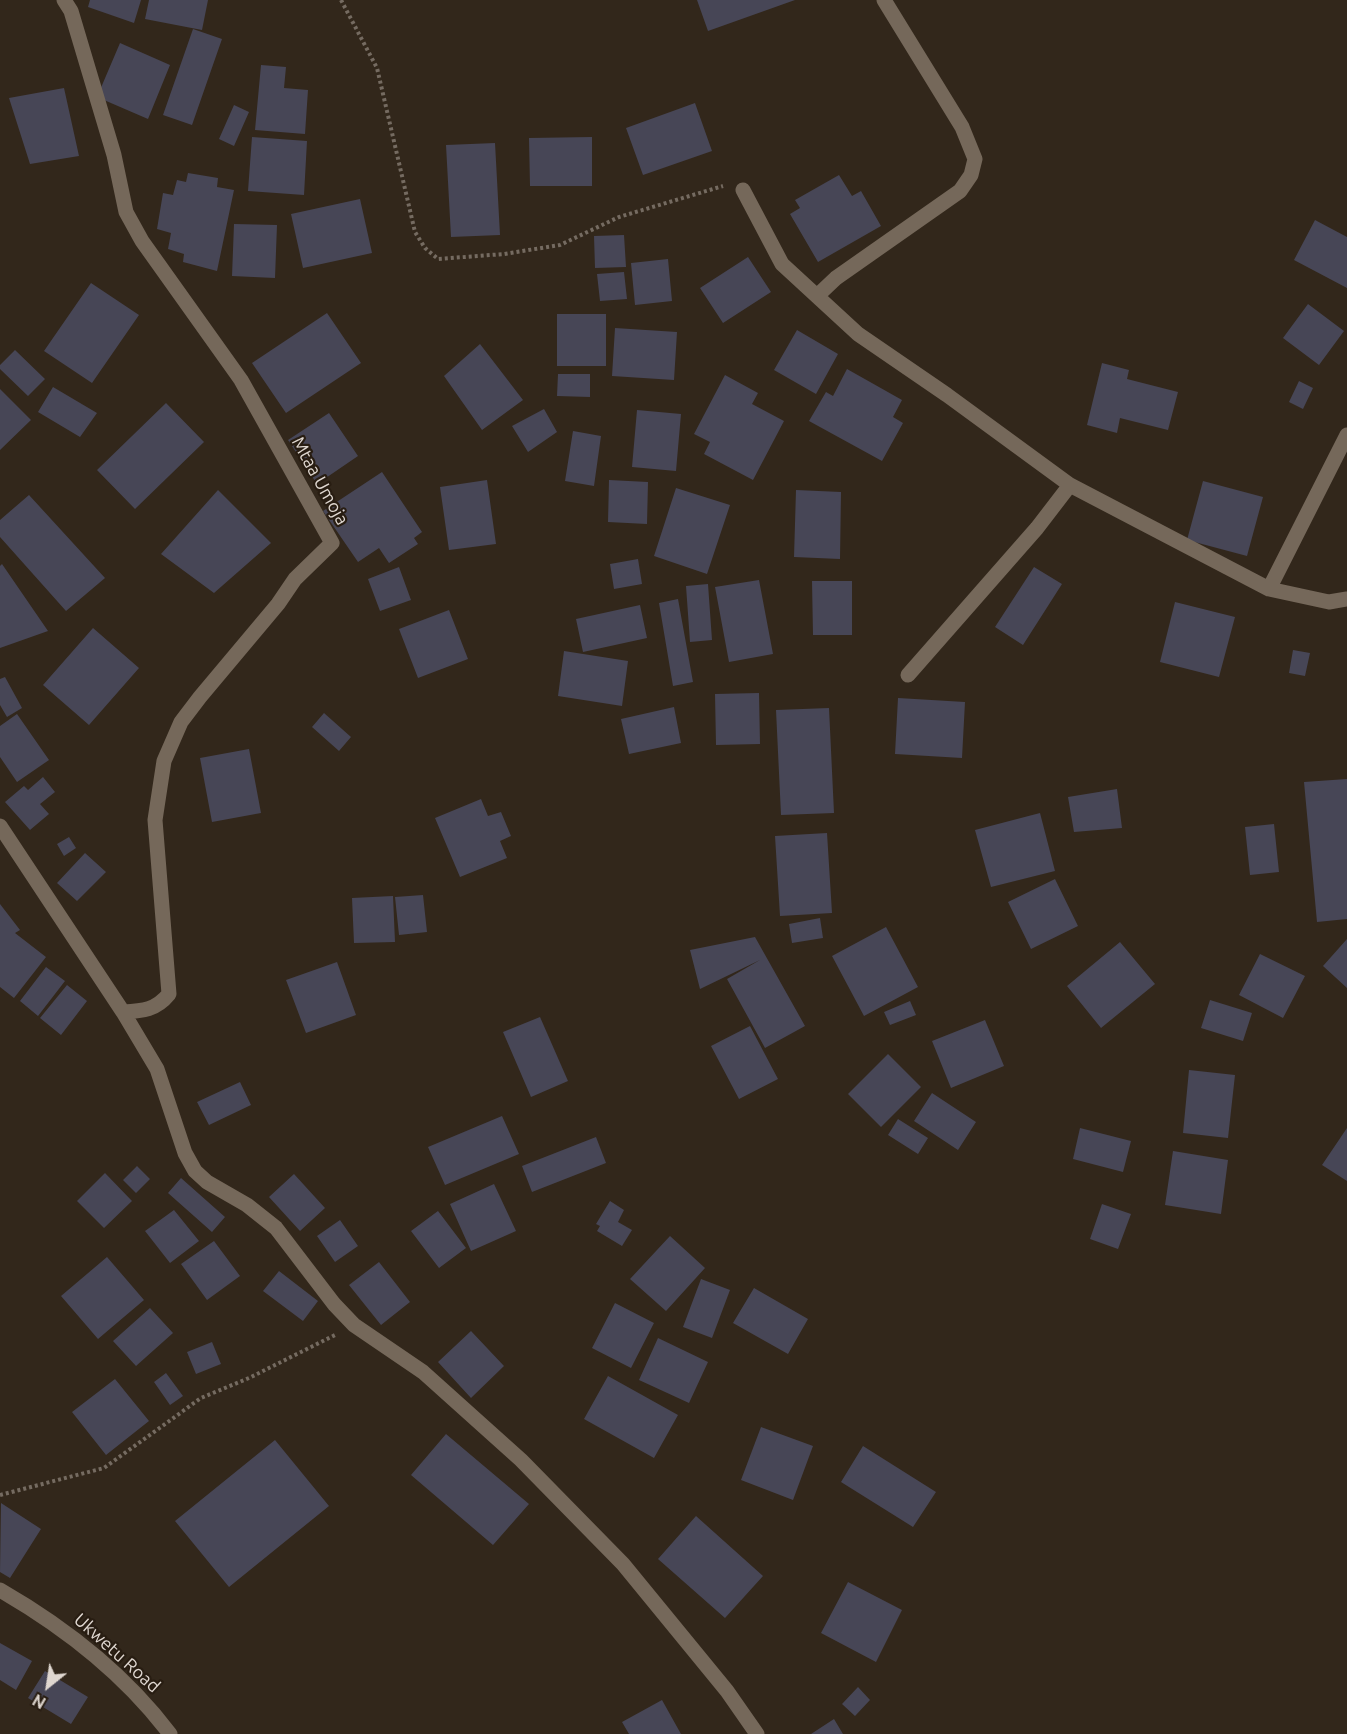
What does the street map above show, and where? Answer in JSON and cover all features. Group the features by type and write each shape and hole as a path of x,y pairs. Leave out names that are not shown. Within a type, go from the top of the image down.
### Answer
{"street":[{"name":"Mtaa Umoja","path":"64,0 71,11 114,155 126,212 142,241 241,380 332,543 296,579 181,722 164,761 155,820 169,994 161,1004 147,1011 123,1012"},
{"path":"817,296 837,278 960,191 971,175 975,159 962,127 884,0"},
{"path":"743,190 782,264 858,334 947,395 1070,485 1269,589 1329,602 1347,599"},
{"path":"1269,589 1347,435"},
{"path":"908,675 1037,528 1070,485"},
{"path":"0,826 123,1012 157,1069 185,1153 195,1171 207,1182 247,1205 276,1228 334,1304 354,1325 423,1372 521,1460 624,1564 728,1692 757,1734"},
{"name":"Ukwetu Road","path":"0,1590 86,1646 133,1690 170,1734"}],"path":[{"path":"341,0 377,68 415,232 425,248 438,259 504,254 560,245 619,217 730,184 743,190"},
{"path":"0,1495 104,1468 201,1398 249,1378 354,1325"}],"building":[{"path":"90,0 141,0 134,23 88,7"},
{"path":"149,0 208,0 202,30 145,19"},
{"path":"697,0 795,0 708,31"},
{"path":"193,29 222,39 192,125 163,115"},
{"path":"120,43 170,65 148,119 97,97"},
{"path":"261,65 286,67 284,88 308,90 305,134 255,130"},
{"path":"64,88 79,156 30,164 9,98"},
{"path":"695,103 712,151 643,175 626,128"},
{"path":"234,105 249,112 234,146 219,139"},
{"path":"252,137 307,141 304,195 248,191"},
{"path":"592,137 592,186 530,186 529,138"},
{"path":"495,143 500,235 451,237 446,145"},
{"path":"188,173 218,178 217,187 234,190 217,271 183,262 184,254 168,249 171,233 157,229 163,193 173,195 177,180 186,182"},
{"path":"839,175 852,196 861,191 881,226 818,262 790,214 800,208 795,200"},
{"path":"360,199 372,253 303,268 291,214"},
{"path":"1315,220 1347,237 1347,288 1294,260"},
{"path":"234,224 277,225 275,278 232,276"},
{"path":"624,235 626,267 595,268 594,236"},
{"path":"748,257 771,292 723,323 700,288"},
{"path":"668,259 672,301 635,305 631,263"},
{"path":"624,272 627,299 600,301 597,274"},
{"path":"91,283 139,315 92,383 44,351"},
{"path":"1308,304 1344,331 1319,365 1283,338"},
{"path":"327,313 361,363 286,413 252,363"},
{"path":"557,314 606,314 606,366 557,366"},
{"path":"615,328 677,332 674,380 612,376"},
{"path":"797,330 838,354 816,394 774,370"},
{"path":"480,344 523,400 482,430 444,376"},
{"path":"15,350 45,379 28,396 0,369 0,365"},
{"path":"1102,363 1129,370 1127,379 1178,392 1168,430 1120,418 1117,433 1087,425"},
{"path":"847,369 902,400 893,417 903,423 882,461 809,421 826,392 833,396"},
{"path":"558,374 590,374 590,397 557,396"},
{"path":"725,375 758,393 752,404 784,421 753,480 704,454 710,442 694,434"},
{"path":"1299,381 1313,388 1303,409 1289,402"},
{"path":"53,387 97,413 80,437 38,412"},
{"path":"0,389 31,420 0,450"},
{"path":"166,403 204,442 135,509 97,470"},
{"path":"544,409 557,432 528,452 512,426"},
{"path":"637,410 681,414 676,471 632,467"},
{"path":"329,413 358,456 317,484 288,440"},
{"path":"573,431 601,436 594,486 565,481"},
{"path":"382,472 422,532 414,538 418,544 389,563 379,548 358,562 323,511"},
{"path":"487,480 496,544 449,550 440,487"},
{"path":"609,480 648,482 647,524 608,522"},
{"path":"1203,481 1263,497 1247,556 1187,540"},
{"path":"676,488 730,505 707,574 654,556"},
{"path":"218,490 271,543 214,593 161,554"},
{"path":"796,490 841,492 840,559 794,557"},
{"path":"29,495 105,578 66,611 0,537 0,520"},
{"path":"638,559 642,584 614,589 610,564"},
{"path":"2,564 48,631 0,648 0,566"},
{"path":"399,567 411,600 380,611 368,579"},
{"path":"1034,567 1062,584 1023,645 995,627"},
{"path":"759,580 773,654 729,662 715,587"},
{"path":"812,581 852,581 852,635 813,635"},
{"path":"708,584 712,640 690,642 686,586"},
{"path":"678,599 693,682 673,686 659,603"},
{"path":"1175,602 1235,617 1219,677 1160,662"},
{"path":"640,605 647,638 583,652 576,619"},
{"path":"449,610 468,659 418,678 399,629"},
{"path":"93,628 139,668 89,725 43,685"},
{"path":"1293,650 1310,653 1305,676 1289,673"},
{"path":"564,651 628,661 622,706 558,696"},
{"path":"5,677 22,708 7,717 0,705 0,679"},
{"path":"759,693 760,744 716,745 715,694"},
{"path":"898,698 965,702 962,758 895,754"},
{"path":"674,707 681,743 629,754 621,719"},
{"path":"829,708 834,813 781,815 776,710"},
{"path":"324,713 351,737 339,751 312,727"},
{"path":"17,714 49,760 17,782 0,757 0,726"},
{"path":"249,749 261,813 212,822 200,758"},
{"path":"43,777 55,792 40,804 49,814 30,830 5,802 24,786 28,790"},
{"path":"1347,779 1347,919 1317,922 1304,782"},
{"path":"1117,789 1122,828 1074,832 1068,797"},
{"path":"481,799 488,816 501,812 511,836 500,841 507,858 460,877 435,818"},
{"path":"1040,813 1055,871 991,887 975,830"},
{"path":"1274,824 1279,872 1250,875 1245,827"},
{"path":"827,833 832,913 780,916 775,836"},
{"path":"69,837 76,848 64,856 57,844"},
{"path":"85,853 106,872 77,901 57,883"},
{"path":"1055,879 1078,926 1031,949 1008,902"},
{"path":"423,895 427,932 399,935 395,897"},
{"path":"393,896 395,942 354,943 352,898"},
{"path":"0,904 20,930 15,933 46,957 14,998 0,987"},
{"path":"820,918 823,938 792,943 789,924"},
{"path":"886,927 918,987 864,1016 832,956"},
{"path":"755,937 805,1026 765,1048 727,979 760,960 700,989 690,950"},
{"path":"1347,939 1347,988 1323,966"},
{"path":"1120,942 1155,984 1101,1028 1067,986"},
{"path":"1260,954 1305,976 1283,1018 1239,995"},
{"path":"337,962 356,1015 306,1033 286,980"},
{"path":"46,967 65,981 38,1016 20,1001"},
{"path":"67,985 87,1001 61,1035 40,1018"},
{"path":"1210,1000 1252,1013 1243,1041 1201,1028"},
{"path":"910,1001 916,1015 890,1025 884,1012"},
{"path":"540,1017 568,1081 531,1097 503,1032"},
{"path":"985,1020 1004,1066 951,1088 932,1041"},
{"path":"750,1026 778,1079 739,1099 711,1046"},
{"path":"888,1054 921,1087 881,1127 848,1094"},
{"path":"1189,1070 1235,1075 1228,1138 1183,1133"},
{"path":"240,1082 251,1105 209,1125 197,1102"},
{"path":"932,1093 976,1122 958,1150 914,1121"},
{"path":"502,1116 519,1154 445,1185 428,1147"},
{"path":"898,1119 928,1138 918,1154 888,1135"},
{"path":"1080,1128 1131,1141 1123,1172 1073,1159"},
{"path":"1347,1128 1347,1181 1322,1165"},
{"path":"596,1137 606,1163 532,1192 522,1166"},
{"path":"1173,1151 1228,1160 1221,1214 1165,1205"},
{"path":"137,1166 150,1179 136,1193 123,1180"},
{"path":"105,1173 132,1201 104,1228 77,1201"},
{"path":"294,1174 325,1208 300,1231 269,1197"},
{"path":"181,1178 225,1217 212,1232 168,1193"},
{"path":"494,1184 516,1231 471,1251 450,1204"},
{"path":"610,1201 624,1210 618,1222 632,1230 622,1246 597,1231 600,1226 596,1224"},
{"path":"1102,1204 1131,1214 1118,1249 1090,1239"},
{"path":"174,1210 199,1241 170,1263 145,1231"},
{"path":"438,1211 466,1248 439,1268 411,1231"},
{"path":"340,1220 358,1246 335,1262 317,1236"},
{"path":"670,1236 705,1268 666,1311 630,1279"},
{"path":"214,1241 240,1276 207,1300 181,1264"},
{"path":"107,1257 144,1300 98,1339 61,1296"},
{"path":"379,1262 410,1302 381,1325 349,1285"},
{"path":"279,1271 318,1301 303,1321 263,1291"},
{"path":"701,1279 730,1290 712,1338 683,1327"},
{"path":"754,1288 808,1319 788,1354 733,1323"},
{"path":"615,1303 654,1323 631,1368 592,1348"},
{"path":"150,1308 173,1333 136,1366 113,1341"},
{"path":"471,1331 504,1366 471,1398 438,1362"},
{"path":"658,1338 708,1362 689,1403 639,1380"},
{"path":"212,1342 221,1364 196,1374 187,1352"},
{"path":"166,1373 183,1396 170,1405 154,1382"},
{"path":"608,1376 678,1415 654,1458 584,1419"},
{"path":"115,1379 149,1421 106,1455 72,1412"},
{"path":"761,1427 813,1446 793,1500 741,1480"},
{"path":"446,1434 529,1504 493,1545 411,1475"},
{"path":"275,1440 329,1506 229,1587 175,1521"},
{"path":"863,1446 936,1492 913,1527 841,1482"},
{"path":"1,1503 41,1529 10,1578 0,1572"},
{"path":"696,1516 763,1576 725,1618 658,1559"},
{"path":"848,1582 902,1610 876,1662 821,1633"},
{"path":"0,1643 32,1661 16,1690 0,1680"},
{"path":"45,1671 88,1697 71,1724 28,1698"},
{"path":"858,1687 870,1700 855,1716 842,1704"},
{"path":"662,1700 681,1734 629,1734 622,1722"},
{"path":"834,1719 843,1734 811,1734"}]}
